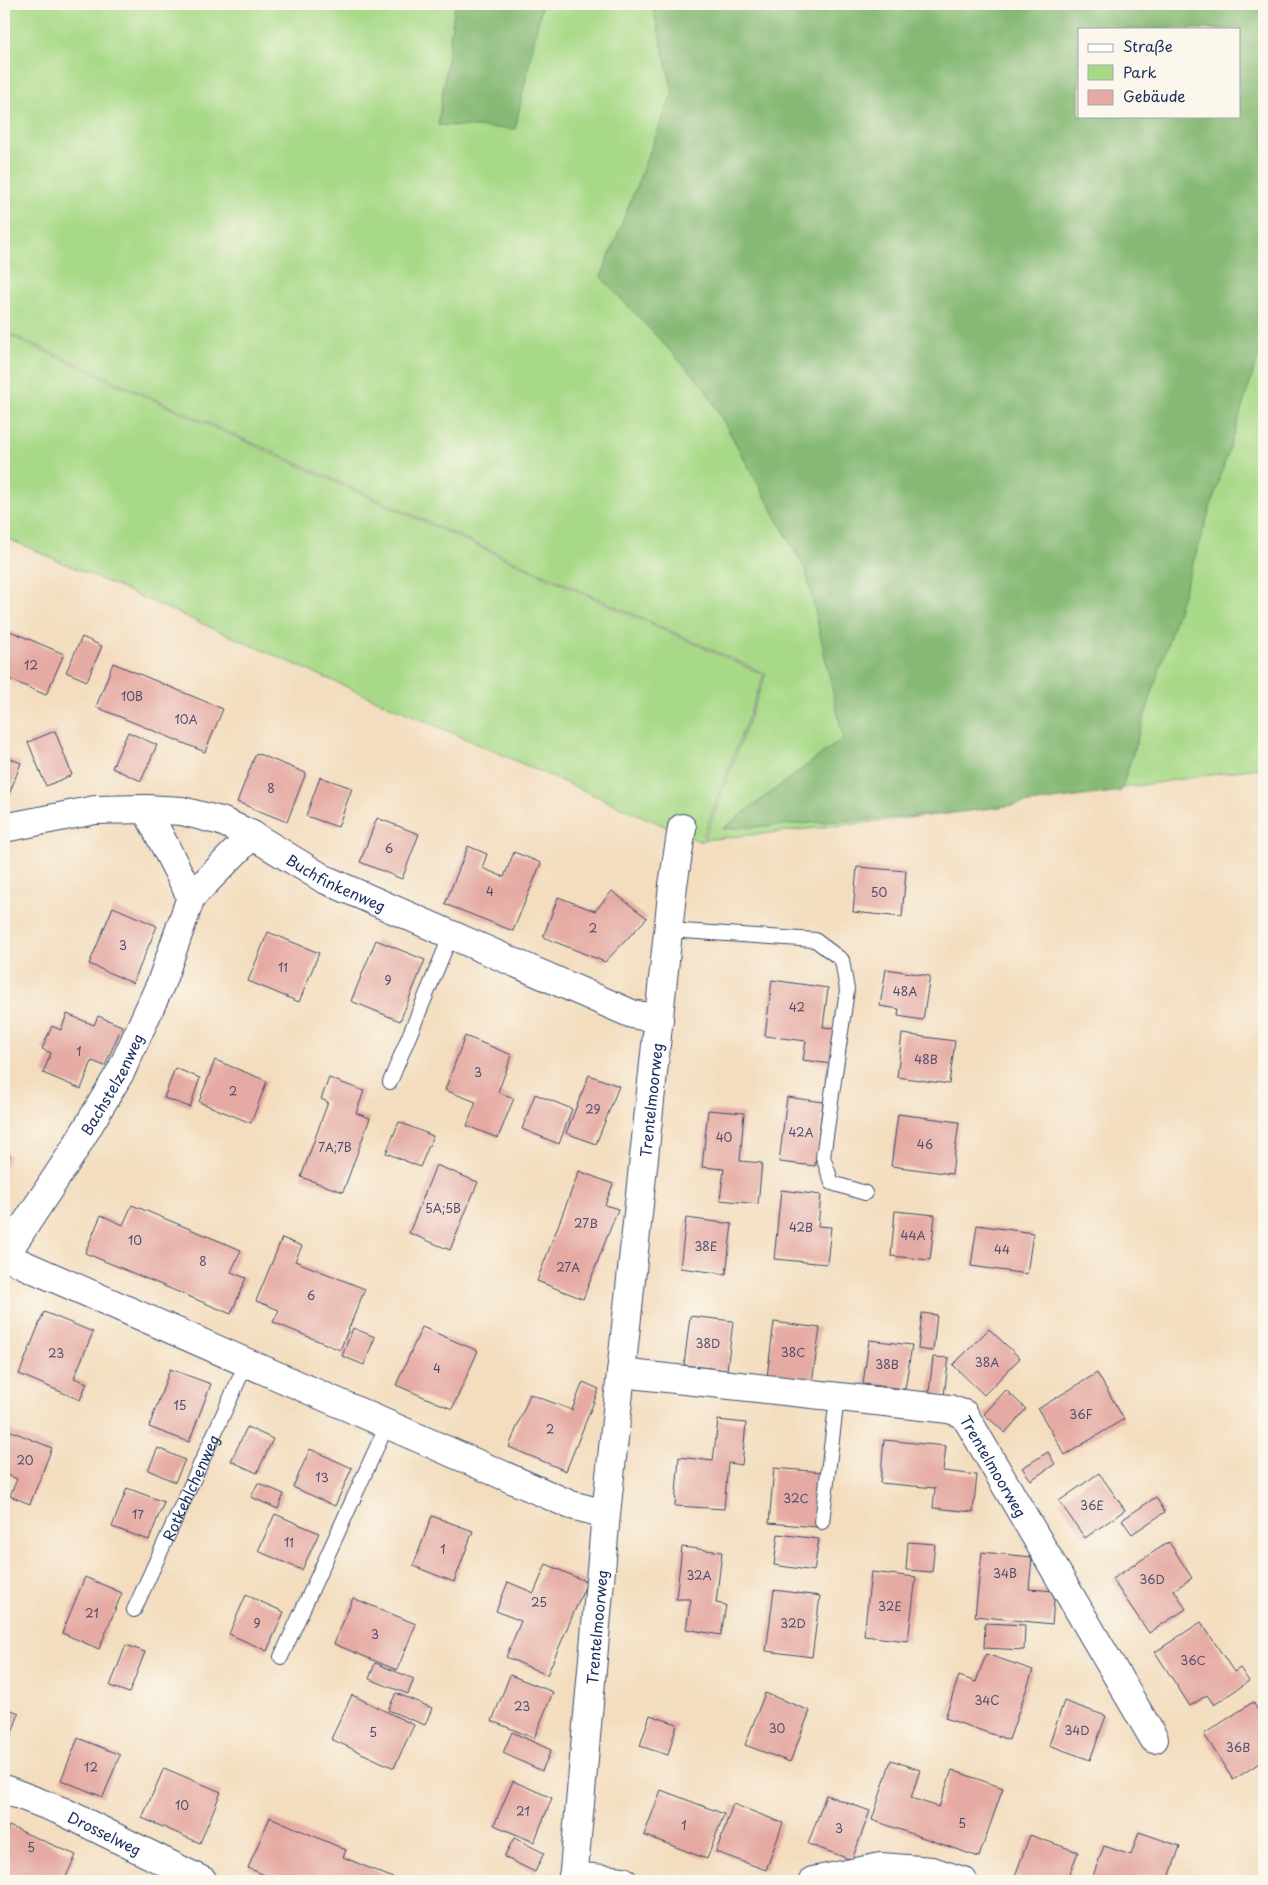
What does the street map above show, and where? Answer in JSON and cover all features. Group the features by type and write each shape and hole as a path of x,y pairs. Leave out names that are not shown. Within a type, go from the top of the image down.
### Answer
{"street":[{"name":"Buchfinkenweg","path":"4,828 95,810 146,809 182,811 221,821 252,835 324,879 632,1014 659,1019"},
{"path":"146,809 191,897"},
{"name":"Trentelmoorweg","path":"573,1879 606,1514 677,848 682,828"},
{"name":"Bachstelzenweg","path":"4,1256 71,1155 121,1071 161,983 191,897 252,835"},
{"path":"4,1256 246,1364 571,1505 606,1514"},
{"name":"Trentelmoorweg","path":"621,1373 837,1398 949,1408 964,1414 1154,1739"},
{"name":"Drosselweg","path":"4,1789 64,1812 203,1881"},
{"path":"813,1881 932,1871 963,1881"},
{"path":"573,1879 623,1881"}],"lane":[{"path":"669,930 815,940 842,960 847,990 823,1157 832,1183 865,1193"},
{"path":"390,1082 452,935"},
{"name":"Rotkehlchenweg","path":"134,1610 246,1364"},
{"path":"822,1522 837,1398"},
{"path":"281,1657 387,1425"}],"green space":[{"path":"4,4 1264,4 1264,767 946,814 704,840 766,674 4,331"},
{"path":"455,4 542,4 515,129 438,125"},
{"path":"652,4 1264,4 1264,338 1121,791 946,814 722,829 843,738 806,571 705,388 601,277 673,92"},
{"path":"4,333 764,675 701,842 4,537"}],"building":[{"path":"10,631 64,654 46,695 4,677 4,646"},
{"path":"82,637 102,646 87,681 66,672"},
{"path":"113,663 223,709 205,752 96,707"},
{"path":"55,731 72,775 46,786 28,742"},
{"path":"128,732 157,745 141,781 112,768"},
{"path":"256,753 306,773 287,822 237,802"},
{"path":"4,756 21,763 4,808"},
{"path":"320,777 352,788 338,827 306,816"},
{"path":"377,818 419,834 402,879 360,862"},
{"path":"468,846 487,854 482,868 504,877 514,852 541,863 513,931 445,904"},
{"path":"857,867 906,871 902,917 853,912"},
{"path":"612,891 647,918 605,962 543,937 558,897 595,911"},
{"path":"113,907 157,926 133,983 89,964"},
{"path":"268,932 319,953 299,1002 248,981"},
{"path":"376,940 425,960 400,1021 351,1001"},
{"path":"886,969 930,976 923,1020 898,1016 899,1009 880,1006"},
{"path":"772,980 828,988 823,1027 835,1028 831,1064 803,1060 806,1041 765,1036"},
{"path":"67,1014 94,1025 98,1016 122,1026 105,1066 92,1061 81,1089 43,1073 51,1053 42,1049 52,1026 61,1030"},
{"path":"902,1034 955,1041 949,1084 897,1077"},
{"path":"465,1036 512,1055 498,1092 514,1098 498,1138 467,1126 476,1102 445,1090"},
{"path":"215,1060 267,1081 251,1123 199,1102"},
{"path":"175,1068 200,1078 190,1107 164,1098"},
{"path":"589,1075 619,1086 596,1144 566,1133"},
{"path":"329,1078 364,1091 356,1113 370,1118 343,1192 301,1177 328,1102 321,1099"},
{"path":"535,1094 572,1109 559,1144 522,1129"},
{"path":"787,1097 823,1102 815,1166 779,1162"},
{"path":"708,1110 744,1113 740,1161 762,1163 758,1204 720,1200 724,1169 702,1167"},
{"path":"898,1114 959,1122 952,1174 891,1166"},
{"path":"399,1122 433,1136 420,1167 386,1153"},
{"path":"4,1152 10,1155 4,1172"},
{"path":"436,1165 478,1182 450,1250 409,1233"},
{"path":"579,1171 613,1184 605,1205 618,1209 583,1299 537,1281"},
{"path":"781,1190 821,1195 818,1226 831,1227 827,1264 774,1259"},
{"path":"132,1205 241,1250 231,1272 246,1278 231,1314 85,1253 101,1215 123,1225"},
{"path":"895,1211 935,1215 930,1260 891,1256"},
{"path":"686,1218 732,1224 726,1274 680,1268"},
{"path":"977,1225 1033,1233 1027,1274 971,1266"},
{"path":"282,1238 302,1246 295,1261 365,1289 340,1350 273,1322 279,1310 256,1301"},
{"path":"44,1312 93,1332 74,1378 87,1383 80,1400 19,1374"},
{"path":"922,1313 937,1315 933,1351 918,1349"},
{"path":"690,1316 733,1321 727,1370 684,1365"},
{"path":"774,1322 820,1328 812,1383 767,1377"},
{"path":"422,1327 478,1351 452,1409 396,1385"},
{"path":"353,1328 375,1337 364,1365 342,1356"},
{"path":"989,1329 1020,1358 984,1395 953,1365"},
{"path":"869,1340 912,1345 905,1389 863,1384"},
{"path":"933,1357 949,1358 944,1395 929,1393"},
{"path":"170,1369 211,1384 189,1442 149,1427"},
{"path":"1097,1373 1124,1419 1065,1455 1038,1409"},
{"path":"583,1382 599,1389 566,1471 509,1447 530,1394 572,1410"},
{"path":"1006,1390 1026,1409 1005,1433 984,1414"},
{"path":"718,1420 746,1423 742,1465 728,1463 724,1509 675,1506 679,1457 713,1461"},
{"path":"247,1427 273,1439 257,1473 231,1461"},
{"path":"4,1428 52,1448 30,1504 10,1496 17,1479 4,1473"},
{"path":"884,1440 946,1446 943,1471 977,1475 973,1512 933,1508 935,1488 880,1483"},
{"path":"158,1448 185,1460 175,1482 148,1470"},
{"path":"310,1449 352,1468 335,1506 293,1487"},
{"path":"1048,1452 1055,1464 1031,1480 1022,1468"},
{"path":"774,1468 823,1472 817,1527 769,1523"},
{"path":"1099,1473 1125,1510 1085,1538 1059,1501"},
{"path":"258,1483 284,1494 278,1509 251,1497"},
{"path":"127,1488 164,1502 149,1540 112,1527"},
{"path":"1156,1497 1165,1512 1132,1534 1122,1520"},
{"path":"275,1514 319,1533 302,1570 258,1551"},
{"path":"432,1516 473,1531 454,1582 413,1566"},
{"path":"778,1534 819,1539 814,1571 774,1565"},
{"path":"908,1542 935,1544 932,1572 906,1570"},
{"path":"1169,1542 1192,1578 1174,1590 1186,1609 1149,1633 1112,1579"},
{"path":"682,1547 722,1552 716,1603 726,1605 721,1635 686,1629 691,1599 676,1599"},
{"path":"982,1552 1032,1557 1029,1589 1055,1591 1052,1624 975,1616"},
{"path":"546,1564 587,1582 547,1675 506,1657 521,1621 496,1611 508,1582 534,1593"},
{"path":"871,1572 916,1577 908,1641 864,1636"},
{"path":"85,1577 122,1593 99,1649 62,1633"},
{"path":"774,1590 820,1596 812,1657 766,1651"},
{"path":"246,1595 284,1612 267,1651 229,1634"},
{"path":"353,1598 416,1624 397,1670 334,1644"},
{"path":"1201,1622 1234,1672 1240,1668 1249,1681 1214,1705 1207,1695 1190,1706 1155,1652"},
{"path":"985,1623 1025,1625 1024,1650 984,1648"},
{"path":"126,1645 145,1652 129,1693 110,1686"},
{"path":"986,1654 1033,1670 1009,1740 945,1718 959,1676 976,1682"},
{"path":"375,1663 414,1679 408,1694 369,1679"},
{"path":"510,1675 553,1692 534,1738 492,1721"},
{"path":"396,1693 432,1708 425,1725 388,1710"},
{"path":"765,1693 810,1711 790,1762 745,1745"},
{"path":"352,1695 414,1725 394,1768 331,1739"},
{"path":"1064,1701 1106,1716 1090,1760 1049,1745"},
{"path":"1253,1702 1264,1720 1264,1760 1233,1780 1204,1734"},
{"path":"4,1707 19,1713 4,1756"},
{"path":"650,1715 677,1724 668,1755 640,1746"},
{"path":"512,1732 551,1750 542,1771 503,1753"},
{"path":"78,1738 120,1755 103,1797 61,1780"},
{"path":"891,1760 920,1770 911,1798 939,1807 952,1770 1003,1788 979,1857 872,1820"},
{"path":"164,1768 221,1792 200,1843 142,1818"},
{"path":"513,1781 552,1798 534,1842 494,1825"},
{"path":"661,1790 724,1814 707,1859 644,1835"},
{"path":"826,1795 870,1811 852,1860 808,1844"},
{"path":"733,1804 783,1823 766,1870 716,1852"},
{"path":"270,1817 346,1850 343,1857 400,1881 279,1881 248,1868"},
{"path":"9,1826 76,1855 64,1881 4,1881 4,1839"},
{"path":"1139,1832 1180,1846 1168,1881 1091,1881 1104,1846 1131,1855"},
{"path":"1030,1835 1078,1852 1067,1881 1031,1881 1015,1876"},
{"path":"514,1838 544,1853 535,1872 504,1857"}]}
